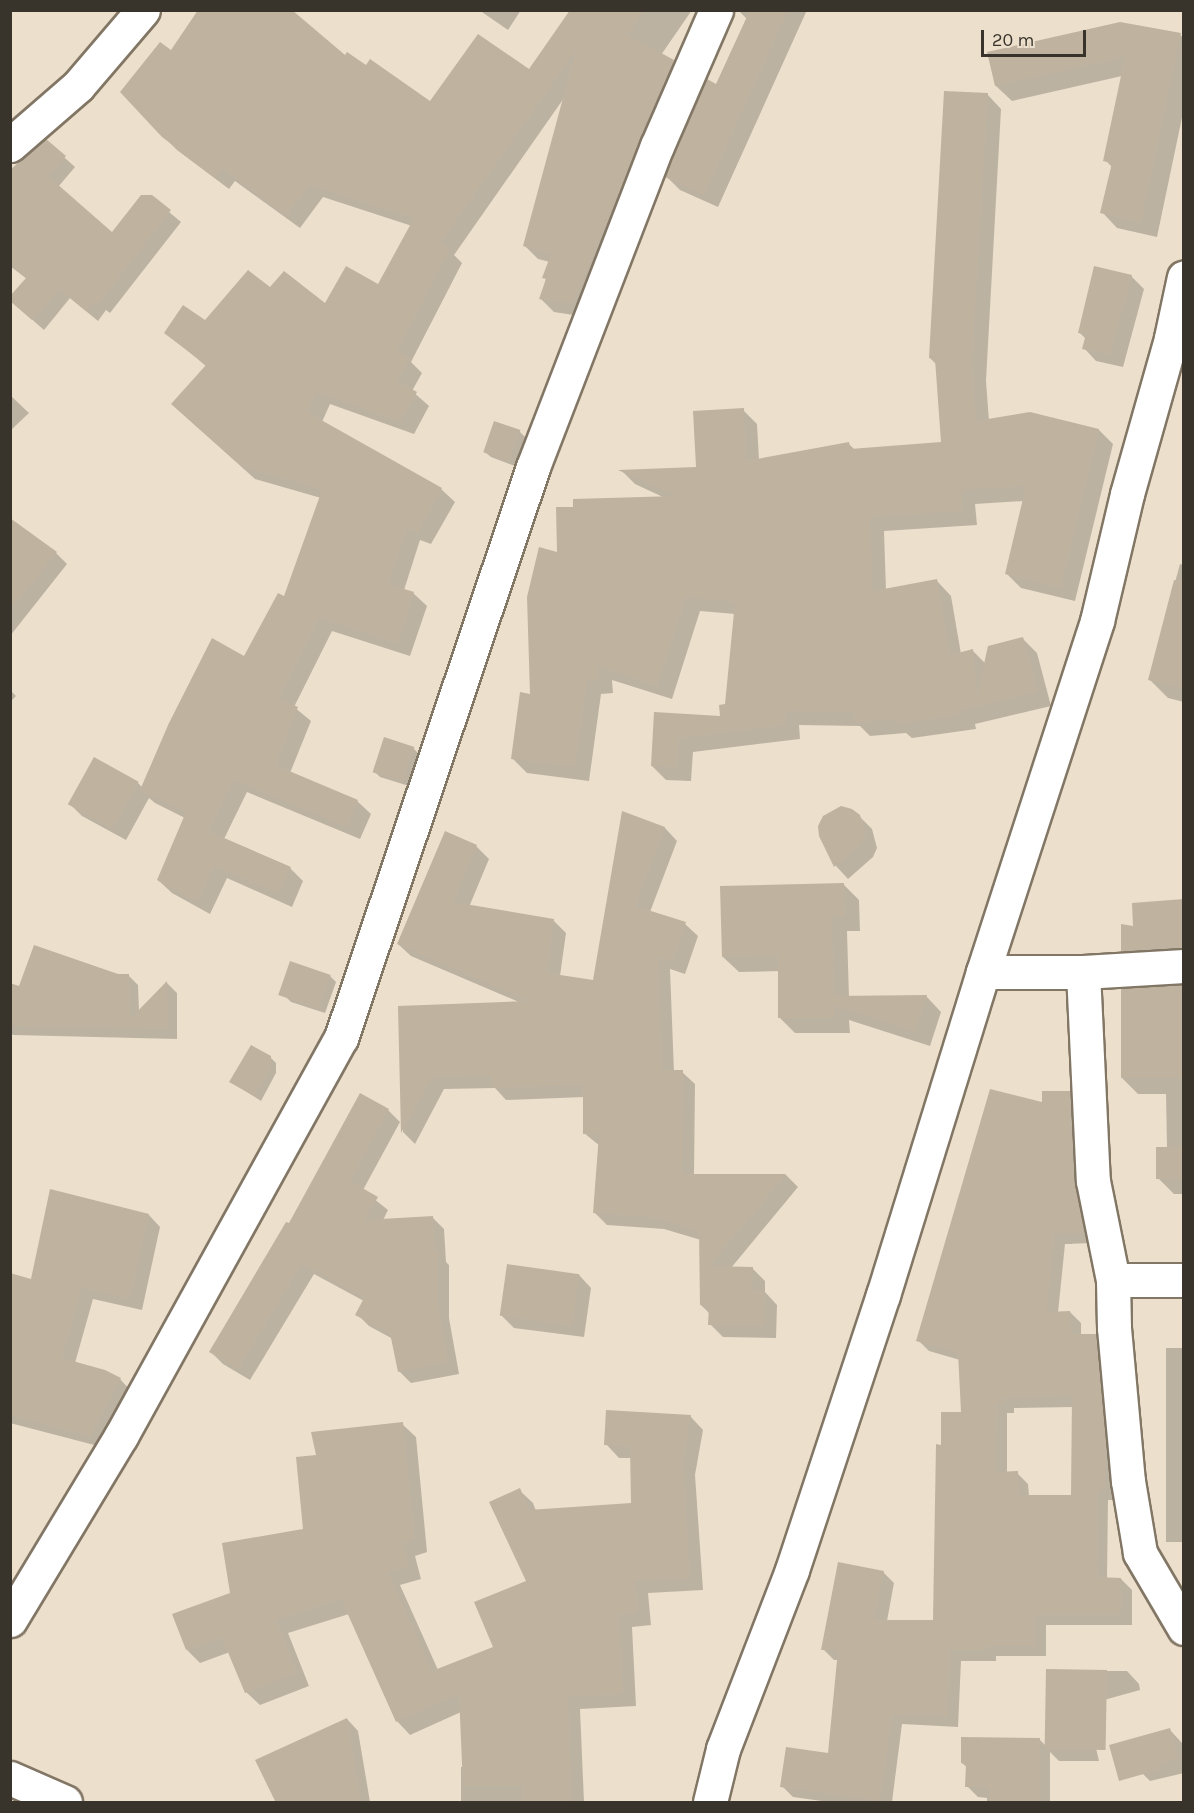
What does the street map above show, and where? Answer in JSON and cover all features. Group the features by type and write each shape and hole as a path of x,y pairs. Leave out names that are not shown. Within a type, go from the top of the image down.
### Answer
{"street":[{"path":"10,145 78,86 143,10"},
{"path":"10,1620 121,1436 341,1038 533,466 657,146 716,10"},
{"path":"710,1803 723,1749 792,1570 880,1306 983,972 1096,621 1127,494 1170,339 1184,277"},
{"path":"983,972 1083,972 1184,966"},
{"path":"1083,972 1093,1181 1113,1280 1114,1328 1128,1481 1140,1553 1184,1628"},
{"path":"1113,1280 1184,1280"},
{"path":"10,1778 65,1803"}],"building":[{"path":"198,10 292,10 345,55 347,52 366,65 370,59 430,101 478,34 529,69 570,10 645,10 628,35 674,60 573,304 539,299 546,279 542,278 551,254 523,246 576,50 440,243 450,249 397,351 410,358 397,381 417,392 400,422 316,392 307,412 442,488 418,532 407,528 388,584 414,592 397,644 319,618 278,699 298,707 275,765 358,800 347,827 233,780 208,831 291,867 279,894 214,866 197,902 157,880 186,812 140,790 169,723 212,638 244,656 278,593 284,596 322,490 241,466 171,404 206,365 164,333 183,305 205,320 248,270 270,287 284,271 325,303 346,266 378,284 414,218 309,185 286,216 222,168 215,177 162,137 120,92 160,42 171,50"},
{"path":"750,10 788,10 704,195 665,177 707,79 716,84"},
{"path":"1120,22 1181,33 1141,223 1100,213 1112,163 1103,161 1125,57 995,86 987,52"},
{"path":"944,91 988,93 972,365 976,421 1030,412 1099,429 1061,588 1005,574 1026,486 961,490 963,511 870,517 873,591 937,579 950,655 973,649 977,695 988,646 1023,637 1038,692 962,710 962,715 896,724 895,719 855,723 854,713 785,711 786,725 679,738 677,767 651,766 654,712 720,716 719,705 725,704 735,602 686,597 657,686 598,666 599,680 587,680 575,767 511,759 520,692 530,694 527,597 539,547 557,552 556,507 573,507 573,499 676,496 618,470 696,467 693,411 744,408 746,461 849,442 850,449 941,442 935,359 929,358"},
{"path":"46,139 66,156 48,176 112,232 141,195 152,195 171,210 98,304 95,301 86,311 59,289 32,320 10,301 10,296 26,278 10,265 10,170"},
{"path":"1094,266 1132,275 1110,355 1082,349 1086,334 1078,333"},
{"path":"494,421 520,430 510,461 483,452"},
{"path":"10,518 57,552 10,610"},
{"path":"1174,580 1184,581 1184,689 1148,680"},
{"path":"384,737 414,747 403,782 373,772"},
{"path":"94,757 139,782 112,829 68,804"},
{"path":"841,806 852,809 860,815 866,835 861,844 834,867 819,836 818,826 823,816"},
{"path":"622,811 665,827 635,906 686,922 672,962 658,957 662,1070 683,1070 682,1174 786,1174 709,1266 753,1267 752,1290 765,1291 764,1326 708,1325 709,1306 700,1305 699,1231 650,1217 593,1213 599,1134 583,1134 583,1085 492,1088 491,1076 432,1077 401,1133 398,1006 529,1001 397,944 445,831 477,845 453,902 554,919 547,973 593,980"},
{"path":"844,883 845,916 832,916 834,996 927,995 915,1032 834,1006 835,1018 778,1018 778,956 722,957 720,886"},
{"path":"1184,899 1184,947 1121,951 1121,924 1133,926 1132,903"},
{"path":"34,945 118,974 129,974 130,1019 167,981 168,1029 10,1026 10,983 19,986"},
{"path":"290,961 331,975 319,1009 278,995"},
{"path":"1121,985 1184,985 1184,1078 1121,1078"},
{"path":"251,1045 271,1056 271,1067 254,1096 229,1082"},
{"path":"990,1089 1042,1102 1042,1091 1070,1091 1072,1160 1084,1233 1054,1233 1047,1312 1070,1311 1072,1334 1096,1334 1106,1441 1105,1490 1098,1490 1097,1577 1121,1578 1121,1615 1036,1615 1035,1646 986,1646 986,1650 950,1650 947,1716 892,1714 880,1801 780,1787 786,1747 828,1753 838,1650 821,1650 838,1562 884,1571 874,1620 933,1620 936,1444 941,1445 941,1412 961,1412 958,1353 916,1341","holes":["1072,1396 1071,1495 1019,1495 1018,1471 996,1472 997,1403 1004,1403 1003,1398"]},
{"path":"360,1093 389,1109 350,1181 378,1197 364,1220 433,1216 435,1250 438,1251 438,1305 448,1362 398,1372 390,1333 355,1315 364,1298 302,1263 238,1369 209,1352 286,1222 289,1223"},
{"path":"1156,1147 1184,1147 1184,1179 1156,1179"},
{"path":"50,1189 149,1214 130,1299 82,1288 62,1358 105,1370 121,1378 90,1437 10,1415 10,1273 31,1279"},
{"path":"507,1264 579,1274 572,1326 500,1315"},
{"path":"606,1410 691,1415 683,1461 690,1578 635,1581 638,1612 619,1614 623,1694 568,1697 572,1803 521,1803 524,1786 463,1786 459,1694 396,1722 341,1599 276,1620 297,1673 245,1693 222,1638 186,1650 172,1614 230,1593 222,1543 303,1529 296,1457 316,1455 311,1432 403,1422 415,1539 403,1543 409,1566 388,1572 432,1671 493,1647 474,1602 526,1581 489,1502 520,1488 529,1510 631,1503 630,1446 604,1445"},
{"path":"1046,1669 1107,1670 1106,1750 1045,1749"},
{"path":"347,1718 361,1803 276,1803 255,1760"},
{"path":"1170,1728 1178,1759 1160,1763 1161,1769 1119,1781 1109,1745"},
{"path":"961,1737 1040,1738 1040,1803 990,1803 988,1787 965,1787 966,1764 961,1763"}]}
